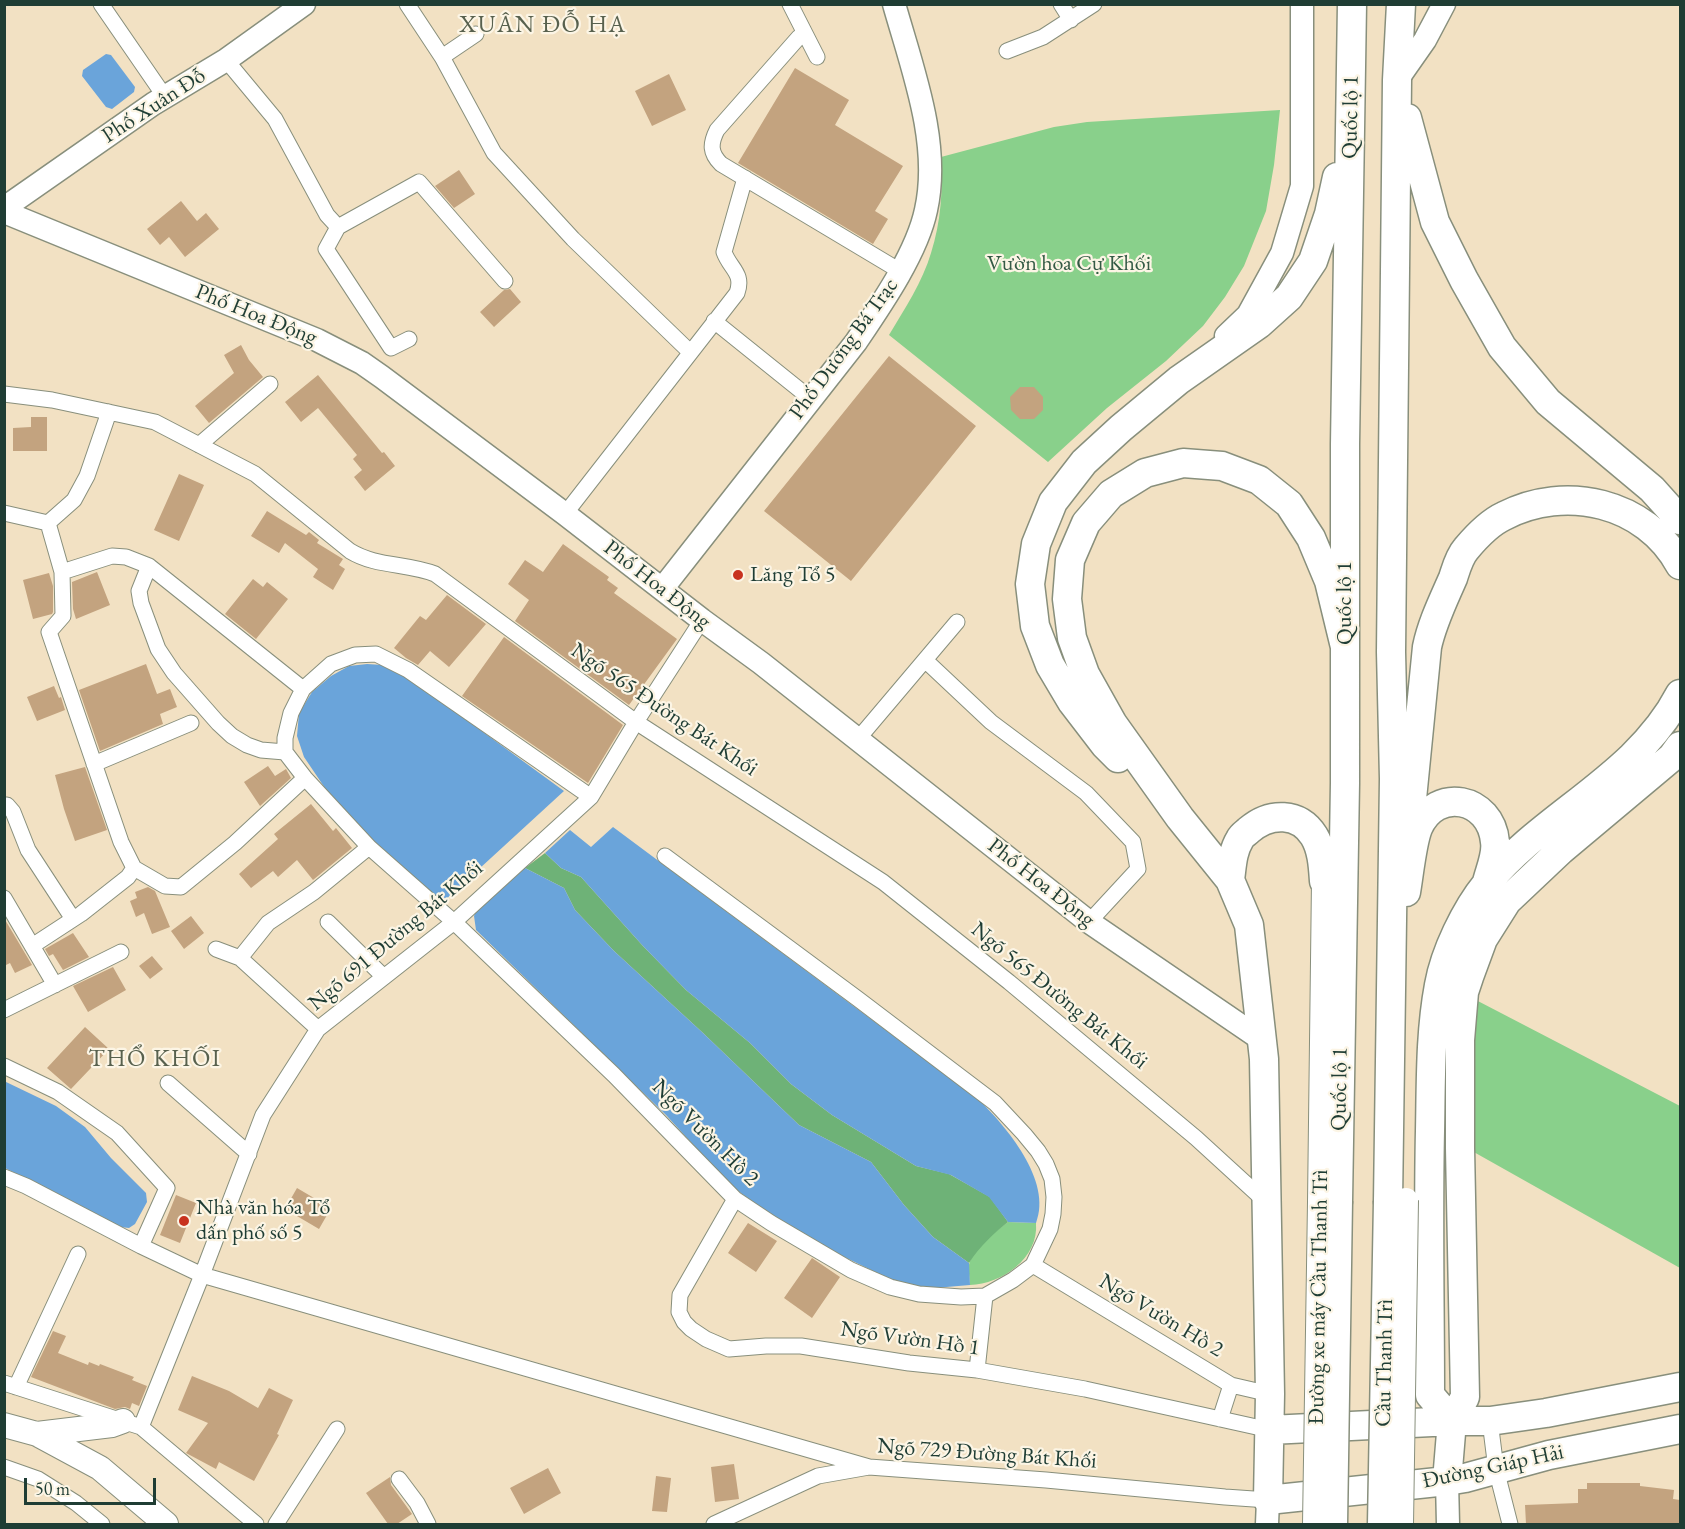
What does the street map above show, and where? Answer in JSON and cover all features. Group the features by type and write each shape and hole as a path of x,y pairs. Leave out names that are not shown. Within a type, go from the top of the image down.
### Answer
{"highway":[{"name":"Quốc lộ 1","path":"1329,1202 1345,783 1345,444 1352,4"},
{"name":"Quốc lộ 1","path":"1397,1201 1388,1114 1394,779 1391,652 1397,80 1401,4"},
{"path":"1397,80 1435,222 1464,280 1502,347 1548,402 1652,489 1680,520"},
{"path":"1180,818 1105,745 1072,702 1050,665 1035,626 1030,584 1036,544 1053,502 1084,462 1179,380 1259,324 1289,297 1312,261 1329,214 1351,115"},
{"path":"1268,1512 1270,1394 1264,1059 1249,925 1230,880 1180,818 1113,724 1085,674 1072,638 1066,599 1070,560 1086,524 1111,494 1145,473 1183,463 1222,466 1258,480 1289,504 1311,538 1329,581 1346,647"},
{"path":"1391,974 1412,804 1427,647 1430,632 1464,551 1483,531 1502,516 1546,501 1567,501 1592,503 1625,512 1658,536 1680,564"},
{"path":"1452,1422 1430,1395 1429,1173 1432,1032 1443,968 1468,910 1486,885 1519,849 1607,780 1639,751 1667,717 1680,694"},
{"path":"1448,1481 1452,1422 1465,1397 1460,1160 1460,1040 1464,992 1483,939 1507,901 1561,850 1672,757 1680,746"},
{"path":"1391,974 1418,829 1425,817 1434,809 1455,801 1466,802 1476,807 1490,821 1496,844 1486,885"},
{"path":"1230,880 1233,853 1241,837 1263,820 1275,816 1289,816 1299,821 1314,836 1321,854 1324,881"},
{"name":"Cầu Thanh Trì","path":"1382,1524 1397,1201"},
{"path":"1329,1202 1333,1524"},
{"name":"Đường Giáp Hải","path":"1270,1430 1490,1421 1546,1413 1680,1387"},
{"name":"Đường Giáp Hải","path":"1268,1512 1448,1481 1549,1455 1680,1429"}],"main road":[{"name":"Đường xe máy Cầu Thanh Trì","path":"1315,1524 1329,1202 1324,881 1345,783"},
{"path":"1397,1201 1401,1524"},
{"path":"37,1434 132,1424"},
{"path":"4,1425 37,1434 100,1468 166,1524"}],"street":[{"path":"100,4 165,97"},
{"name":"Phố Xuân Đỗ","path":"4,208 165,97 226,60 304,4"},
{"path":"407,4 442,57 494,153 573,239 690,352"},
{"path":"790,4 817,57"},
{"name":"Phố Dương Bá Trạc","path":"662,589 856,342 880,307 921,227 926,210 930,178 928,137 921,102 894,4"},
{"path":"1061,4 1071,20"},
{"path":"1007,51 1042,37 1094,4"},
{"path":"1179,380 1248,315 1282,253 1302,186 1302,4"},
{"path":"1397,80 1425,40 1444,4"},
{"path":"442,57 476,33"},
{"path":"799,37 721,125 712,140 711,148 715,158 721,164 900,271"},
{"path":"226,60 275,118 327,215 338,227"},
{"path":"565,514 736,292 739,278 724,252 745,178"},
{"path":"408,339 391,348 326,249 338,227 419,182 505,281"},
{"path":"30,189 35,225"},
{"name":"Phố Hoa Động","path":"4,212 317,340 382,376 761,663 1089,922 1262,1040"},
{"path":"714,321 811,399"},
{"path":"199,445 270,384"},
{"name":"Ngõ 565 Đường Bát Khối","path":"4,394 52,400 155,422 255,474 359,557 379,563 419,568 435,574 636,722 883,882 1009,982 1196,1138 1266,1202"},
{"path":"48,523 74,500 87,476 109,412"},
{"path":"4,513 48,523"},
{"path":"48,523 62,572 63,616 49,632 121,842 134,868 165,886 181,886 235,843 305,778"},
{"path":"62,572 112,555 126,557 149,566 303,689"},
{"path":"149,566 139,591 141,603 158,649 174,673 212,717 232,736 247,745 261,750 285,752 285,738 291,713 303,689 331,664 355,655 376,654 418,676 591,797"},
{"name":"Ngõ 691 Đường Bát Khối","path":"132,1424 202,1275 263,1115 318,1029 454,922 591,797 702,620"},
{"path":"858,739 957,622"},
{"path":"925,660 991,722 1086,793 1133,842 1138,869 1089,922"},
{"path":"94,764 191,723"},
{"name":"Ngõ Vườn Hồ 2","path":"285,752 305,778 369,847 454,922 614,1074 735,1199 771,1223 851,1269 890,1287 938,1296 961,1298 985,1296 1014,1280 1033,1265 1050,1228 1054,1197 1052,1179 1046,1164 1024,1134 995,1103 972,1085 665,856"},
{"path":"4,805 7,805 13,812 28,850 73,919"},
{"path":"240,958 268,923 314,892 369,847"},
{"path":"32,946 73,919 128,877 134,868"},
{"path":"4,898 55,985"},
{"path":"328,922 384,977"},
{"path":"216,949 240,958 318,1029"},
{"path":"4,1010 121,952"},
{"path":"4,1066 58,1092 117,1134 167,1188 141,1246"},
{"path":"168,1083 249,1154"},
{"path":"1242,1180 1267,1162"},
{"path":"4,1177 202,1275 868,1467"},
{"name":"Ngõ Vườn Hồ 1","path":"735,1199 680,1295 679,1312 691,1329 706,1339 729,1349 801,1346 909,1363 977,1370 1085,1389 1270,1430"},
{"path":"78,1254 10,1385 132,1424 256,1524"},
{"name":"Ngõ Vườn Hồ 2","path":"1033,1265 1232,1385 1270,1394"},
{"path":"977,1370 985,1296"},
{"path":"1220,1419 1232,1385"},
{"path":"1490,1421 1496,1469 1510,1524"},
{"path":"276,1524 337,1429"},
{"path":"4,1467 38,1479 76,1503 102,1524"},
{"name":"Ngõ 729 Đường Bát Khối","path":"714,1524 818,1476 868,1467 1046,1480 1213,1496 1268,1512"},
{"path":"399,1479 417,1503 428,1524"},
{"path":"1448,1481 1448,1524"}],"green space":[{"name":"Vườn hoa Cự Khối","path":"1280,110 1266,211 1244,266 1225,297 1203,326 1166,361 1107,408 1048,462 889,335 928,264 937,230 940,206 941,157 1054,127 1087,122"},
{"path":"545,853 561,868 581,877 686,990 750,1043 791,1084 832,1115 916,1166 949,1174 990,1197 1008,1222 987,1241 969,1263 933,1237 904,1205 871,1162 799,1125 614,951 575,910 564,888 525,868"},
{"path":"1474,999 1680,1106 1680,1268 1472,1151"},
{"path":"1008,1222 1036,1223 1035,1236 1025,1258 1016,1267 994,1280 970,1285 971,1259 985,1241"}],"water":[{"path":"106,54 111,55 135,87 134,92 112,109 106,107 82,76 83,70"},
{"path":"383,665 409,678 564,791 443,902 362,831 327,791 304,757 297,736 299,713 312,692 331,676 349,666"},
{"path":"613,827 977,1098 1001,1123 1024,1155 1038,1190 1040,1207 1036,1223 1008,1222 989,1197 951,1175 916,1166 832,1115 791,1084 750,1043 686,990 581,877 561,868 545,853 570,830 591,847"},
{"path":"525,868 564,888 575,910 614,951 799,1125 871,1162 904,1205 933,1237 969,1263 970,1285 923,1289 902,1285 830,1250 761,1208 730,1185 666,1115 476,930 474,916 476,911"},
{"path":"4,1081 56,1106 85,1127 111,1158 146,1193 147,1202 135,1224 129,1228 120,1227 5,1168"}],"building":[{"path":"795,68 849,100 835,125 903,166 875,211 888,219 873,244 738,163"},
{"path":"669,74 686,110 652,126 635,91"},
{"path":"459,170 475,194 454,208 435,186"},
{"path":"181,201 197,221 206,213 219,229 185,257 169,237 160,245 147,229"},
{"path":"510,289 521,302 494,327 480,312 504,290"},
{"path":"241,345 249,360 263,377 209,423 195,406 234,373 224,355"},
{"path":"889,356 976,426 851,581 764,511"},
{"path":"318,375 395,466 365,491 354,477 362,470 353,459 357,455 318,408 301,422 285,402"},
{"path":"1020,387 1034,387 1043,397 1043,410 1034,419 1020,419 1011,410 1010,397"},
{"path":"31,417 47,417 47,451 13,451 13,428 31,427"},
{"path":"179,474 204,485 179,541 154,530"},
{"path":"267,511 306,535 309,532 319,540 317,543 343,559 339,565 345,569 333,590 313,577 318,569 285,543 279,553 251,536"},
{"path":"563,544 609,577 607,580 618,588 614,593 677,639 629,705 515,621 529,600 508,584 525,560 543,572"},
{"path":"97,572 110,605 76,619 73,609 72,582"},
{"path":"49,573 53,586 53,612 33,619 23,580"},
{"path":"253,579 263,587 267,582 288,599 256,639 225,614"},
{"path":"447,595 486,624 449,667 430,651 418,665 394,648 420,616 426,620"},
{"path":"504,637 623,725 588,783 462,696"},
{"path":"146,664 157,694 170,689 177,707 160,714 163,724 100,751 79,690"},
{"path":"54,686 65,710 37,721 27,697"},
{"path":"268,766 275,776 286,769 291,778 260,806 244,782"},
{"path":"85,767 107,830 75,841 55,775"},
{"path":"311,804 333,831 336,828 352,848 313,880 297,860 278,877 273,871 251,888 239,874 278,839 274,834"},
{"path":"148,887 155,891 170,927 152,934 144,913 136,917 130,901 137,898 135,892"},
{"path":"191,916 204,933 184,949 171,931"},
{"path":"4,918 32,965 15,973 10,963 4,966"},
{"path":"73,933 89,957 63,970 53,954 49,956 45,949"},
{"path":"152,956 163,969 150,979 139,966"},
{"path":"113,967 126,990 88,1012 73,986"},
{"path":"85,1027 109,1049 71,1089 47,1068"},
{"path":"297,1188 331,1208 319,1229 285,1209"},
{"path":"176,1195 196,1203 180,1243 160,1235"},
{"path":"748,1223 777,1241 756,1272 728,1253"},
{"path":"812,1258 840,1277 812,1318 784,1298"},
{"path":"53,1331 66,1336 58,1353 88,1365 89,1362 99,1366 100,1364 134,1377 132,1380 147,1386 139,1406 132,1403 130,1409 125,1407 115,1409 31,1377"},
{"path":"192,1376 229,1391 258,1408 269,1388 293,1400 277,1434 279,1435 254,1481 219,1462 216,1469 186,1453 208,1423 178,1410"},
{"path":"734,1464 739,1499 715,1502 711,1467"},
{"path":"548,1468 561,1493 524,1514 510,1488"},
{"path":"656,1476 671,1478 667,1512 652,1511"},
{"path":"390,1477 391,1485 412,1514 397,1524 388,1524 366,1493"},
{"path":"1587,1483 1640,1483 1640,1486 1674,1490 1673,1499 1680,1500 1680,1524 1526,1524 1525,1505 1578,1503 1578,1489 1587,1489"}],"place":[{"name":"Lăng Tổ 5","path":"738,575"},
{"name":"Nhà văn hóa Tổ dấn phố số 5","path":"184,1221"}],"district":[{"name":"XUÂN ĐỖ HẠ","path":"543,25"},
{"name":"THỔ KHỐI","path":"155,1059"}]}
